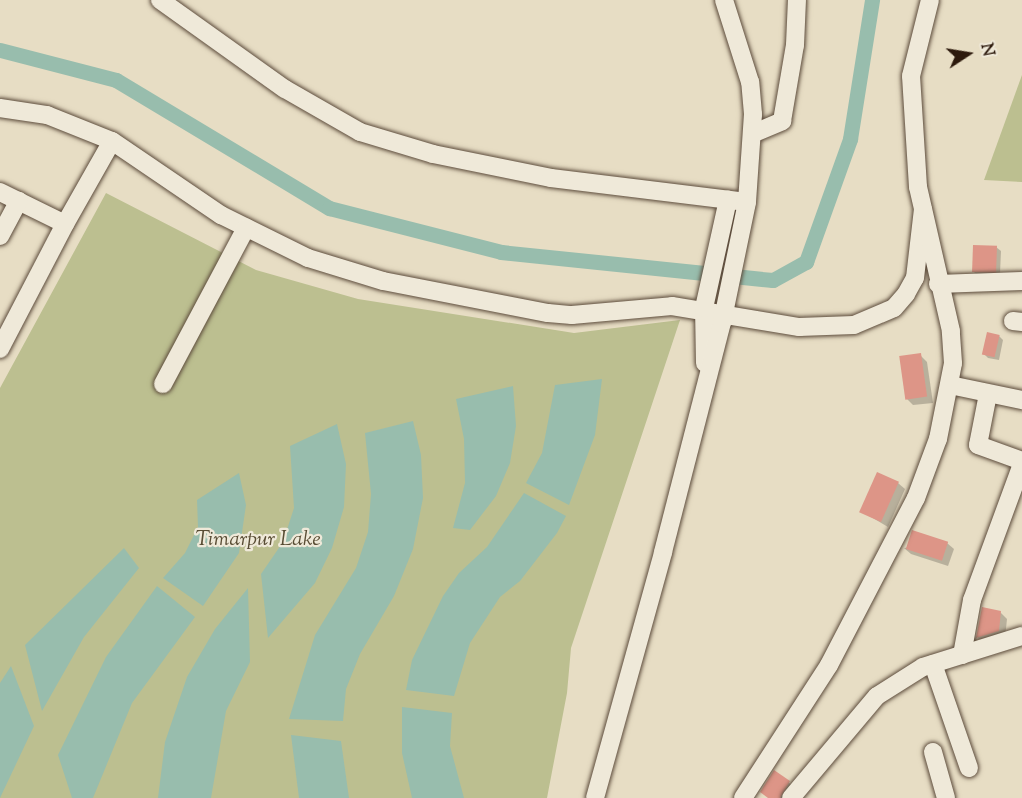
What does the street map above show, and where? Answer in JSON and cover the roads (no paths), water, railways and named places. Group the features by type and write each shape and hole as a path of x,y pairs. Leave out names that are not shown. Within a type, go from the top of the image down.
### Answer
{"street":[{"path":"160,0 285,88 360,132 433,154 551,178 747,202"},
{"path":"595,798 707,380 742,233 747,202 752,134 750,82 724,0"},
{"path":"752,134 782,120 795,45 797,0"},
{"path":"743,798 829,665 916,498 938,439 950,385 951,331 922,209 917,174 910,76 930,0"},
{"path":"0,108 47,115 112,141 246,228 309,258 383,281 548,313 572,315 649,306 706,303 724,312 799,327 854,325 876,319 894,308 915,278 922,209"},
{"path":"0,349 65,224 112,141"},
{"path":"0,192 65,224"},
{"path":"707,380 703,355 706,303 728,200"},
{"path":"0,236 19,201"},
{"path":"163,384 246,228"},
{"path":"938,284 1022,281"},
{"path":"950,385 1022,400"},
{"path":"962,655 972,600 1022,463 978,446 988,394"},
{"path":"791,798 877,696 933,664 1022,636"},
{"path":"933,664 969,768"},
{"path":"933,752 946,798"}],"waterway":[{"path":"0,50 116,80 329,208 501,252 773,280 806,262 850,139 872,0"}],"park label":[{"name":"Timarpur Lake","path":"258,540"}]}
